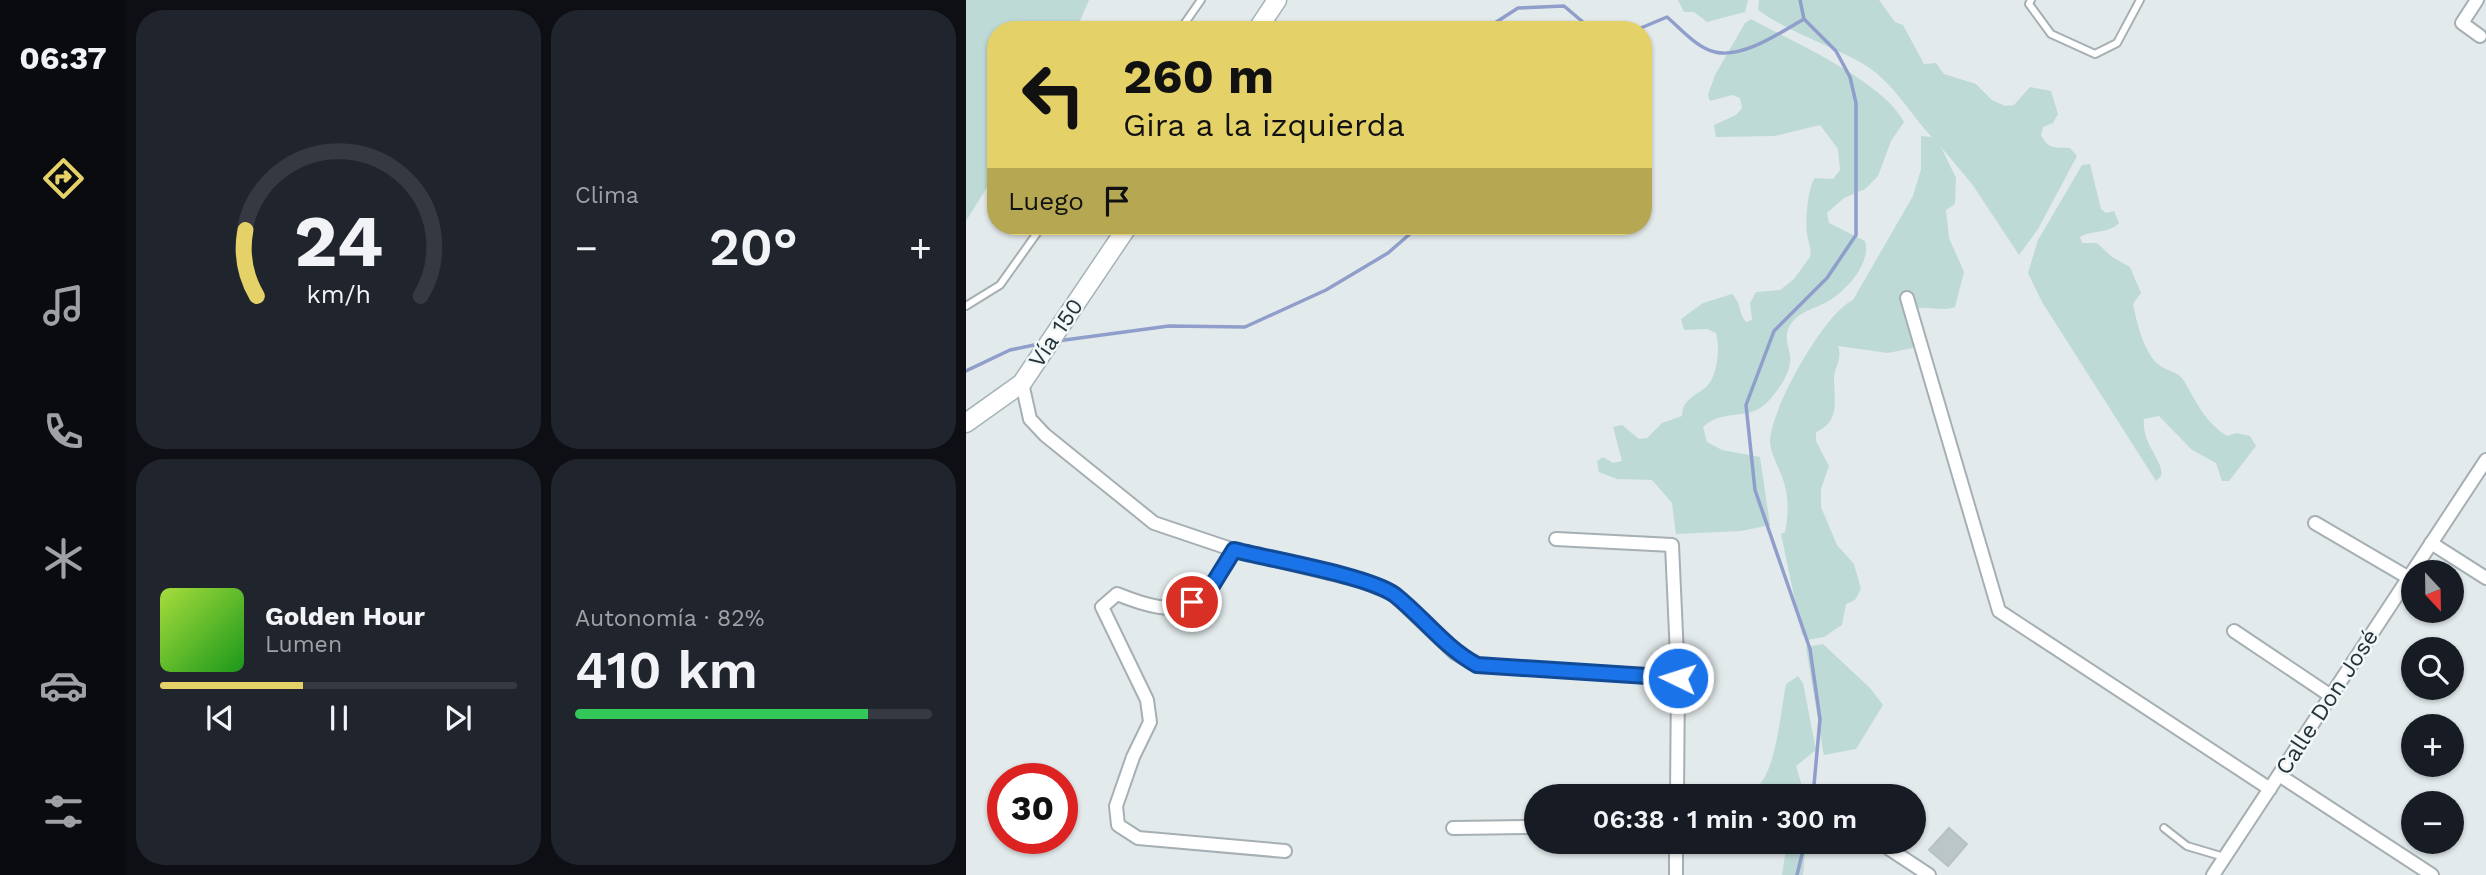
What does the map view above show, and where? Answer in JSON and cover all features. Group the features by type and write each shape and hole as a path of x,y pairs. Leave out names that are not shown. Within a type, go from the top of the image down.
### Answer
{"main road":[{"path":"1263,21 1277,0"},
{"name":"Vía 150","path":"966,423 1022,383 1122,235"}],"street":[{"path":"2477,0 2462,23 2480,36"},
{"path":"1907,299 1999,611 2270,789"},
{"path":"1022,383 1030,419 1037,427 1154,523 1234,550 1362,581 1393,594 1455,653 1477,665 1678,678"},
{"name":"Calle Don José","path":"2420,560 2486,460"},
{"path":"2315,523 2401,573"},
{"path":"1556,539 1672,545 1678,678 1677,784"},
{"path":"2431,543 2486,578"},
{"path":"1234,550 1210,589 1192,602 1166,610 1117,594 1101,607 1147,700 1150,722 1133,757 1116,806 1118,825 1138,838 1284,851"},
{"name":"Calle Don José","path":"2213,875 2401,590"},
{"path":"2234,631 2331,695"},
{"path":"2279,775 2432,875"},
{"path":"1453,828 1524,827"},
{"path":"1676,854 1676,875"},
{"path":"1898,854 1929,875"}],"lane":[{"path":"1186,21 1200,0"},
{"path":"2031,0 2029,4 2051,34 2095,54 2117,43 2140,0"},
{"path":"966,306 1000,285 1036,235"},
{"path":"2164,828 2187,846 2225,857"}],"green space":[{"path":"966,0 1089,0 1080,21 987,21 987,187 966,221"},
{"path":"1678,0 1748,0 1745,12 1707,22 1694,12 1684,12"},
{"path":"1759,0 1879,0 1895,22 1903,25 1924,64 1936,63 1944,74 1976,84 1992,100 2005,106 2014,105 2030,87 2051,91 2058,114 2053,123 2043,127 2041,135 2050,145 2070,148 2077,156 2038,229 2019,255 1972,184 1941,147 1956,178 1955,204 1946,210 1949,238 1964,272 1955,307 1911,311 1915,343 1913,348 1888,353 1838,346 1833,416 1816,432 1816,441 1829,466 1821,489 1821,507 1837,545 1854,564 1861,589 1855,600 1846,604 1842,625 1824,637 1807,640 1802,634 1781,534 1785,532 1788,503 1784,481 1770,443 1772,428 1788,387 1814,342 1841,308 1853,300 1913,196 1921,169 1921,136 1932,137 1893,89 1875,72 1758,10"},
{"path":"1751,19 1857,77 1893,107 1904,122 1891,141 1878,176 1865,189 1844,198 1827,213 1829,223 1865,241 1865,258 1861,267 1849,284 1834,297 1802,314 1791,324 1787,337 1789,369 1768,402 1749,413 1718,418 1703,427 1707,442 1722,450 1760,457 1770,525 1741,531 1676,534 1672,503 1652,480 1617,479 1599,472 1597,461 1603,457 1613,463 1622,461 1613,427 1622,425 1639,439 1647,438 1662,423 1682,416 1684,406 1690,398 1710,382 1717,361 1718,346 1716,333 1707,329 1684,330 1681,319 1703,303 1732,294 1746,322 1752,320 1750,303 1756,292 1780,290 1794,279 1810,257 1806,221 1813,182 1815,178 1833,179 1840,170 1838,149 1820,125 1775,136 1716,137 1714,125 1736,115 1742,108 1740,98 1732,95 1710,101 1708,95 1715,75 1745,23"},
{"path":"2090,164 2101,209 2106,213 2114,211 2119,223 2110,229 2080,237 2082,243 2097,243 2112,257 2130,267 2141,293 2133,304 2137,320 2146,347 2156,362 2182,378 2202,412 2219,431 2227,436 2236,433 2250,436 2256,446 2229,481 2222,481 2216,463 2192,450 2159,416 2144,419 2146,436 2160,465 2161,476 2156,481 2042,302 2028,273 2038,240 2082,165"},
{"path":"1823,644 1870,688 1883,705 1856,749 1824,755 1806,647"},
{"path":"1798,676 1803,683 1816,750 1796,766 1801,784 1759,784 1773,755 1786,684"},
{"path":"1785,854 1805,854 1803,875 1782,875"}],"building":[{"path":"1949,828 1967,844 1948,866 1929,850"}],"waterway":[{"path":"1800,0 1804,19 1836,51 1850,77 1856,103 1856,235 1827,278 1774,331 1746,405 1755,490 1810,649 1820,719 1814,784"},
{"path":"1498,21 1518,8 1564,6 1582,21"},
{"path":"1652,23 1667,17 1708,50 1726,53 1761,43 1804,19"},
{"path":"1057,341 1169,326 1245,327 1326,290 1388,253 1409,235"},
{"path":"966,371 1010,350 1039,344"},
{"path":"1797,875 1802,854"}],"route":[{"path":"1192,602 1210,589 1234,550 1362,581 1393,594 1455,653 1477,665 1678,678"}]}
